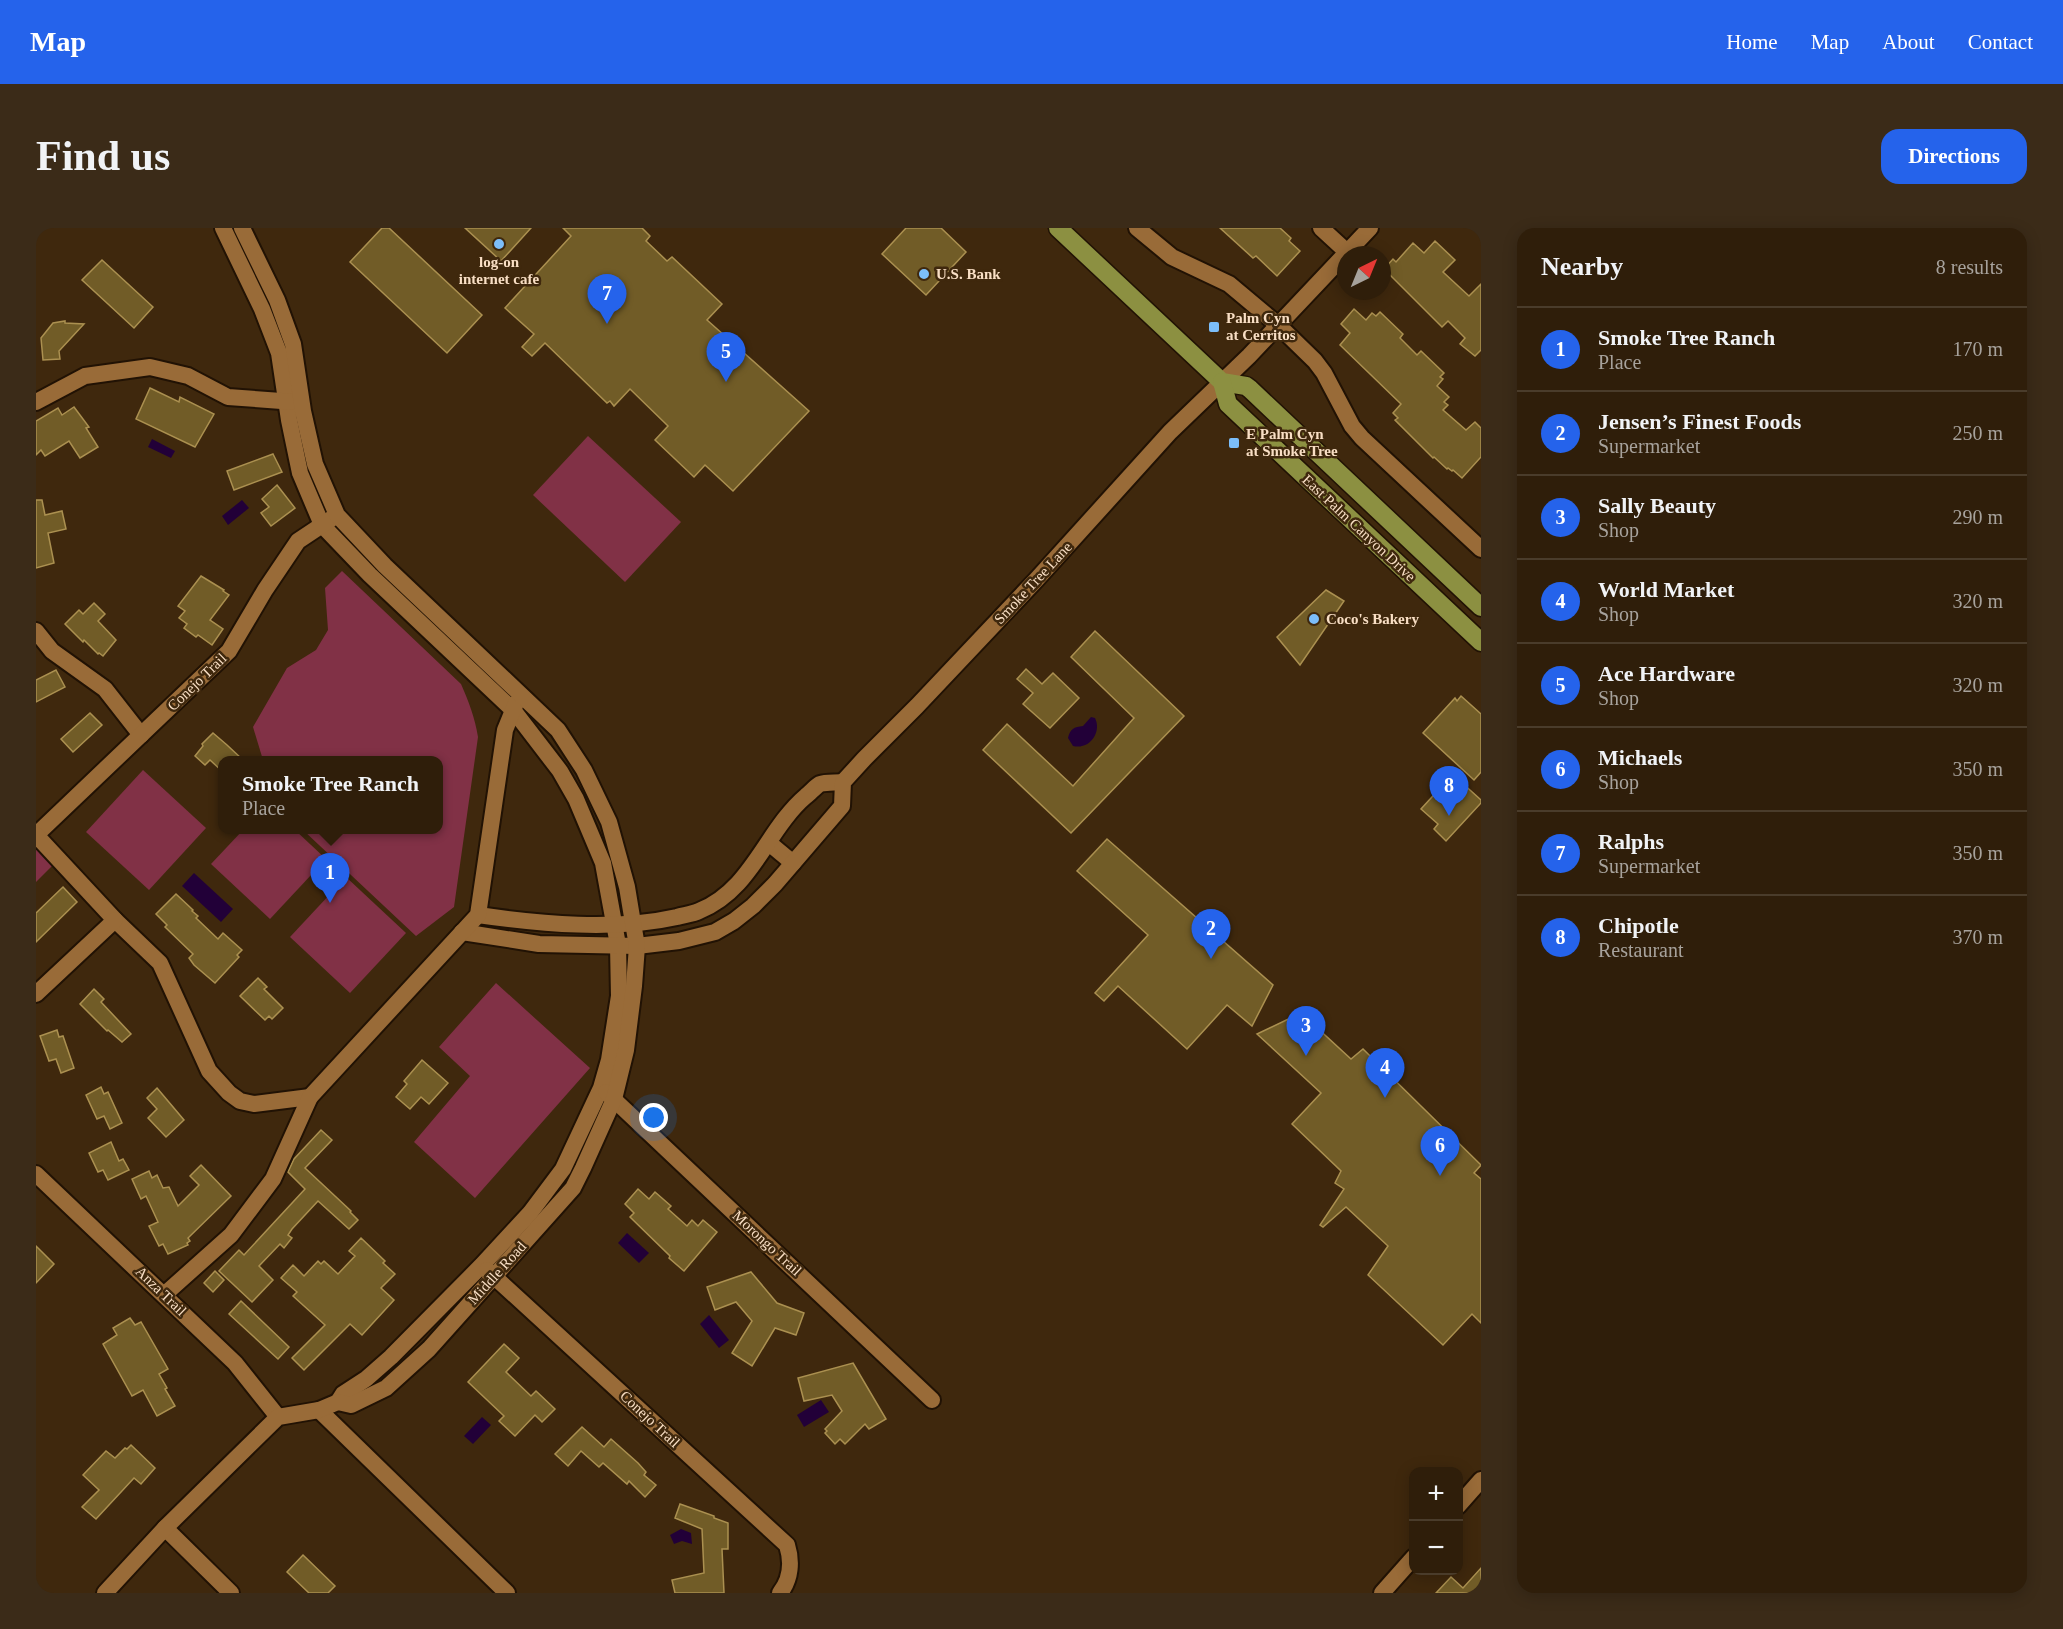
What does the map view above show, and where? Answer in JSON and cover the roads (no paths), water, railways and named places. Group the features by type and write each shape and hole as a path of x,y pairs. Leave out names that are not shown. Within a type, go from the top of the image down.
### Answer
{"main road":[{"name":"East Palm Canyon Drive","path":"1058,228 1222,382 1228,404 1481,642"},
{"name":"East Palm Canyon Drive","path":"1222,382 1246,386 1250,389 1481,607"}],"street":[{"path":"224,228 262,309 294,402"},
{"path":"242,228 277,300 293,344 294,402 300,473 322,525"},
{"path":"1137,228 1172,257 1229,284 1278,325 1324,374 1352,426 1362,438 1481,549"},
{"path":"1321,228 1340,246"},
{"name":"Smoke Tree Lane","path":"1353,246 1370,228"},
{"name":"Smoke Tree Lane","path":"843,782 1028,589 1170,432 1222,382 1337,263"},
{"path":"36,402 84,376 150,367 188,376 228,397 294,402"},
{"name":"Middle Road","path":"278,1417 319,1410 338,1402 343,1394 366,1379 488,1270 573,1188 614,1099 626,1050 637,946 627,887 609,822 584,770 558,730 385,566 337,515 315,464 294,402"},
{"name":"Conejo Trail","path":"310,1097 254,1104 240,1101 229,1094 209,1071 160,963 115,920 36,835 229,651 265,590 298,541 337,515"},
{"name":"Middle Road","path":"322,525 370,575 514,711 560,771 576,799 603,863 618,945 618,996 609,1059 601,1088 563,1169 429,1349 386,1388 351,1405 338,1402"},
{"path":"36,631 52,651 105,689 141,735"},
{"path":"165,1294 231,1235 273,1179 310,1097 478,915 505,730 514,711 519,691"},
{"path":"462,933 539,944 637,946 679,941 715,932 753,906 842,806 843,782 820,784 795,806 737,885 699,911 663,920 633,923 538,922 478,915"},
{"path":"769,843 793,863"},
{"path":"36,994 115,920"},
{"name":"Morongo Trail","path":"601,1088 932,1400"},
{"name":"Anza Trail","path":"36,1174 165,1294 235,1363 278,1417"},
{"name":"Conejo Trail","path":"488,1270 787,1545 791,1557 784,1589"},
{"path":"319,1410 507,1593"},
{"path":"105,1593 165,1528 278,1417"},
{"path":"1463,1500 1481,1480"},
{"path":"165,1528 231,1593"},
{"path":"1382,1593 1409,1562"}],"place":[{"name":"log-on internet cafe","path":"499,244"},
{"name":"U.S. Bank","path":"924,274"},
{"name":"Ralphs","path":"607,324"},
{"name":"Palm Cyn at Cerritos","path":"1214,327"},
{"name":"Ace Hardware","path":"726,382"},
{"name":"E Palm Cyn at Smoke Tree","path":"1234,443"},
{"name":"Coco's Bakery","path":"1314,619"},
{"name":"Chipotle","path":"1449,816"},
{"name":"Smoke Tree Ranch","path":"330,903"},
{"name":"Jensen’s Finest Foods","path":"1211,959"},
{"name":"Sally Beauty","path":"1306,1056"},
{"name":"World Market","path":"1385,1098"},
{"name":"Michaels","path":"1440,1176"}]}
